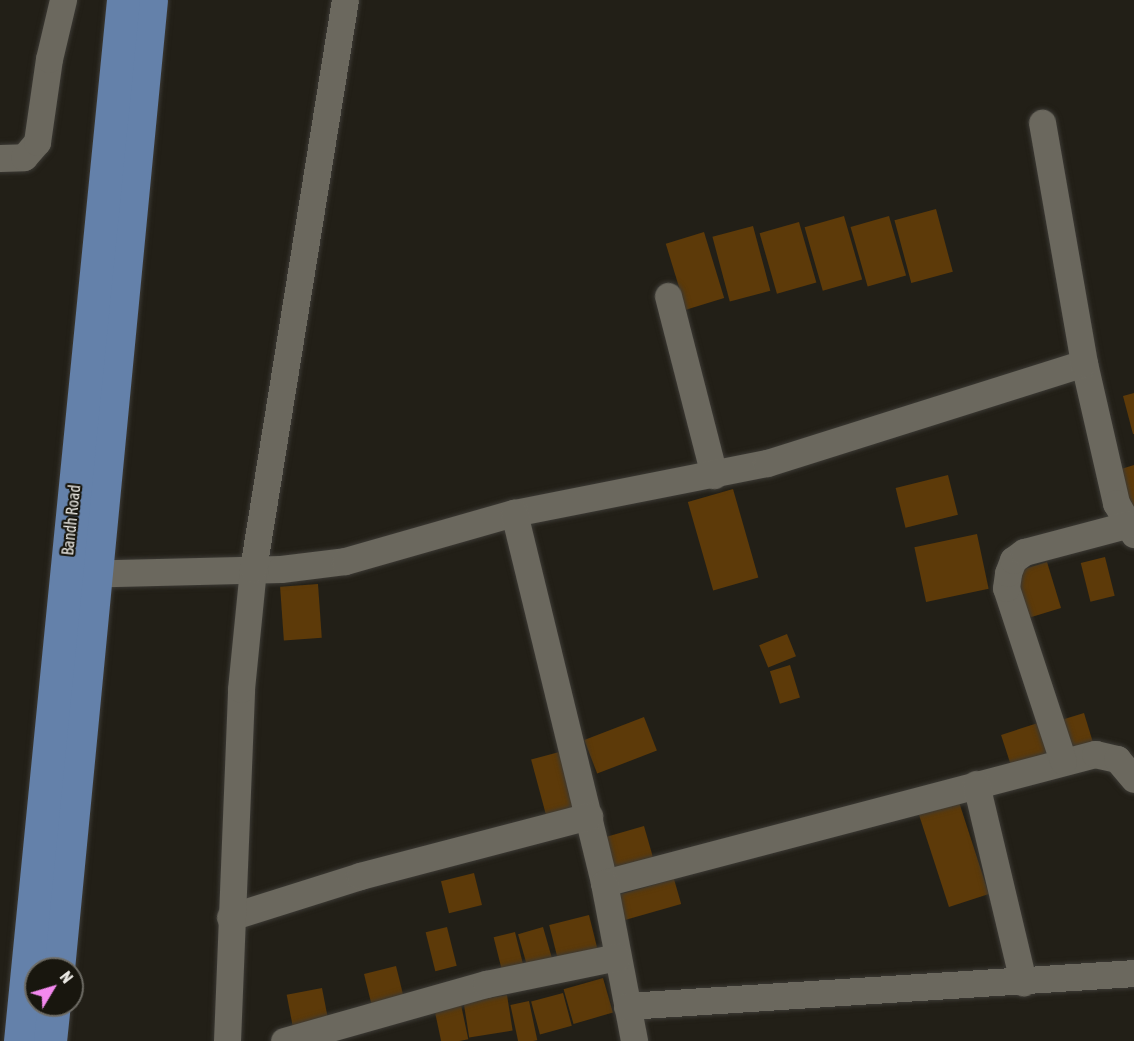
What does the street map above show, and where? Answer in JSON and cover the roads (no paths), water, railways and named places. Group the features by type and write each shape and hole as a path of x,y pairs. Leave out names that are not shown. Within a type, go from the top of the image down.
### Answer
{"main road":[{"name":"Bandh Road","path":"59,957 81,574 123,0"},
{"name":"Bandh Road","path":"20,1041 81,574 151,0"},
{"path":"50,1041 53,1017"}],"street":[{"path":"0,158 24,157 37,142 49,59 63,0"},
{"path":"227,1041 230,917 241,688 253,569 345,0"},
{"path":"1042,123 1084,363 1116,503 1130,530 1024,552 1013,560 1008,573 1006,588 1063,761"},
{"path":"668,296 714,475"},
{"path":"81,574 253,569 345,561 514,513 766,463 1084,363"},
{"path":"514,513 589,816 634,1041"},
{"path":"604,883 1063,761 1106,755 1117,759 1134,779"},
{"path":"976,784 1023,982"},
{"path":"230,917 360,876 589,816"},
{"path":"284,1041 486,984 617,957"},
{"path":"627,1006 1134,973"}]}
